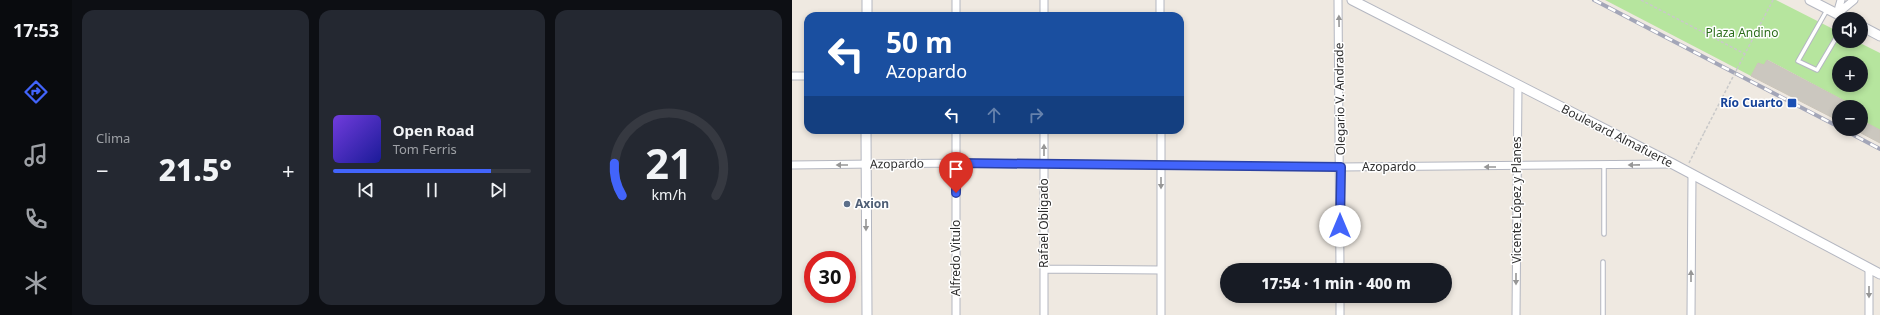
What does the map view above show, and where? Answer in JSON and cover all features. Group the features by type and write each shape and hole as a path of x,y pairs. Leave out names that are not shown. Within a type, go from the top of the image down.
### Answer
{"main road":[{"path":"867,0 867,12"},
{"name":"Boulevard Almafuerte","path":"1352,0 1673,164 1880,274"},
{"path":"1810,0 1833,12"},
{"path":"1868,30 1880,36"},
{"path":"866,134 867,315"}],"street":[{"path":"956,0 956,12"},
{"path":"1044,0 1044,12"},
{"path":"1160,0 1160,12"},
{"name":"Olegario V. Andrade","path":"1338,0 1341,167 1340,263"},
{"path":"1838,12 1841,0"},
{"path":"1839,12 1854,0"},
{"path":"792,76 804,76"},
{"name":"Vicente López y Planes","path":"1516,315 1518,86"},
{"name":"Alfredo Vitulo","path":"956,134 956,315"},
{"name":"Rafael Obligado","path":"1044,134 1044,315"},
{"path":"1161,134 1161,315"},
{"name":"Azopardo","path":"792,165 956,163 1161,166 1517,167 1673,164"},
{"path":"1689,173 1691,315"},
{"path":"1869,268 1869,315"},
{"path":"1045,269 1161,270"},
{"path":"1340,303 1340,315"}],"lane":[{"path":"1828,9 1798,61 1817,70 1832,45"},
{"path":"1604,166 1604,234"},
{"path":"1603,262 1603,315"}],"path":[{"path":"1641,0 1745,54"},
{"path":"1689,173 1704,133 1773,0"}],"green space":[{"name":"Plaza Andino","path":"1605,0 1776,0 1832,28 1832,48 1868,47 1880,53 1880,130 1868,124 1868,100 1843,100 1768,60 1764,65 1758,63 1751,76"}],"building":[{"path":"1767,60 1843,100 1832,100 1832,117 1751,76 1758,63 1764,65"},
{"path":"1868,124 1880,130 1880,143 1867,136 1868,136"}],"railway":[{"path":"1594,0 1832,123"},
{"path":"1855,136 1880,149"}],"place":[{"name":"Río Cuarto","path":"1792,103"},
{"name":"Axion","path":"847,204"}],"route":[{"path":"956,193 956,163 1341,167 1340,226"}]}
